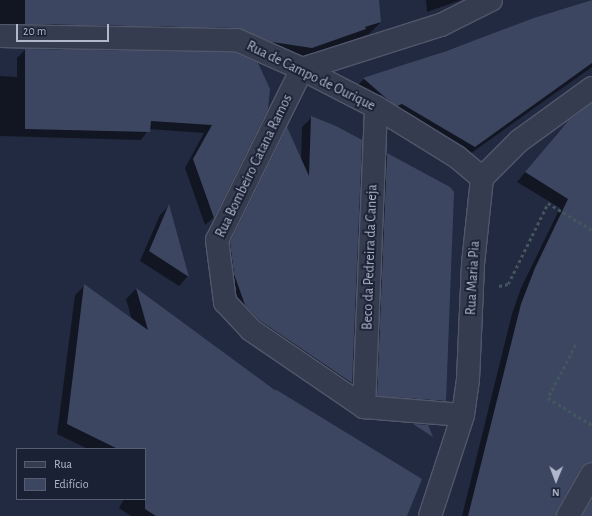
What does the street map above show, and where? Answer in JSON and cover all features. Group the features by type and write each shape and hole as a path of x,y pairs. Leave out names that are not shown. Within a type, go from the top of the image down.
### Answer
{"street":[{"path":"302,69 441,25 491,0"},
{"name":"Rua de Campo de Ourique","path":"0,36 237,40 302,69 376,107 457,157 482,178"},
{"name":"Rua Bombeiro Catana Ramos","path":"302,69 217,240 225,302 250,330 364,407 463,415"},
{"path":"482,178 519,141 592,88"},
{"name":"Beco da Pedreira da Caneja","path":"364,407 376,107"},
{"name":"Rua Maria Pia","path":"430,516 463,415 468,379 473,264 482,178"},
{"path":"568,516 592,474"}],"path":[{"path":"508,284 548,203 592,230"},
{"path":"576,345 548,398 592,425"}],"building":[{"path":"25,0 379,0 381,22 365,27 366,29 312,48 272,42 237,28 25,24"},
{"path":"592,0 592,63 475,147 402,104 397,106 363,78 446,51 534,18"},
{"path":"25,49 234,52 258,63 270,89 268,109 214,218 193,159 212,125 151,121 150,132 25,129"},
{"path":"592,103 592,462 586,463 581,468 557,510 556,516 468,516 521,304 535,268 568,199 525,172 568,121"},
{"path":"311,116 336,126 362,140 352,383 259,320 245,305 234,274 230,242 287,127 309,176"},
{"path":"387,153 450,187 454,192 446,401 377,396"},
{"path":"169,204 189,277 149,251"},
{"path":"84,284 148,330 136,288 276,391 275,389 422,479 407,516 156,516 145,509 146,448 116,448 67,424"},
{"path":"413,424 428,425 433,437"},
{"path":"592,499 592,516 582,516"}]}
